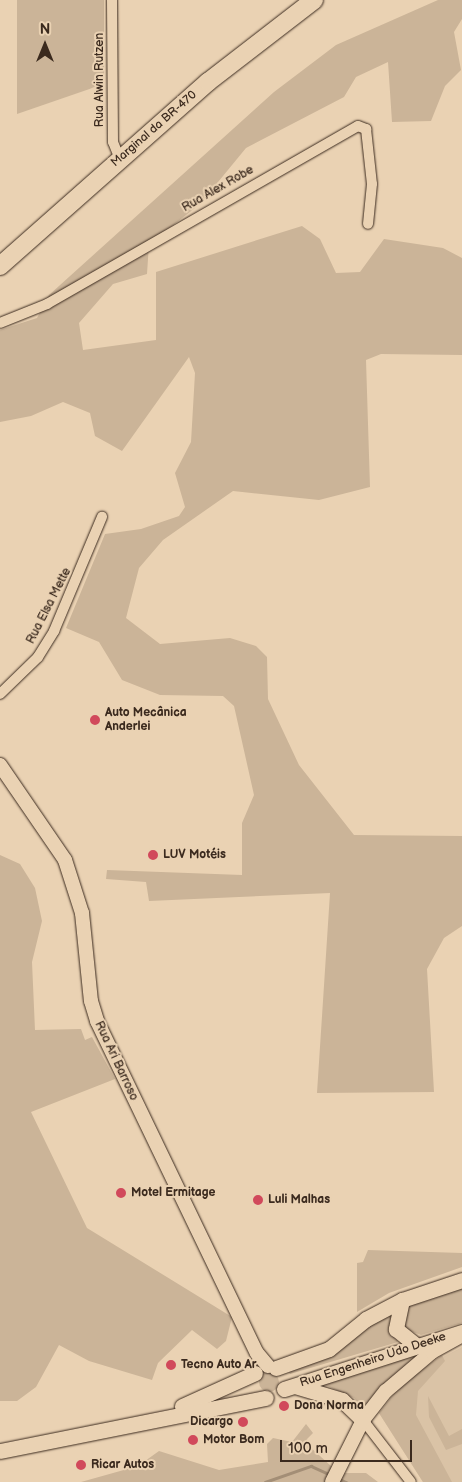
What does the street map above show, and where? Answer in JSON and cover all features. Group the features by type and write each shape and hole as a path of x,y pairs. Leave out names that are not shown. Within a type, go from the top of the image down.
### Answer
{"highway":[{"name":"Marginal da BR-470","path":"0,266 120,158 263,35 314,0"}],"main road":[{"name":"Rua Engenheiro Udo Deeke","path":"155,1416 265,1369 329,1349 366,1319 402,1300 462,1280"},
{"path":"402,1300 396,1329 416,1345"},
{"name":"Rua Engenheiro Udo Deeke","path":"0,1450 155,1416 266,1398 289,1388 416,1345 462,1334"},
{"path":"266,1398 254,1391 265,1369 284,1376 289,1388 342,1400 363,1420"}],"street":[{"name":"Rua Alwin Rutzen","path":"112,0 113,142 120,158"},
{"name":"Rua Alex Robe","path":"0,323 47,304 358,126 366,129 372,184 368,224"},
{"name":"Rua Elsa Mette","path":"0,694 38,657 54,631 102,517"},
{"name":"Rua Ari Barroso","path":"0,765 65,860 82,913 91,1001 97,1021 265,1369"},
{"path":"332,1482 363,1420 416,1365 462,1334"},
{"path":"363,1420 411,1482"}],"shaded area":[{"path":"17,0 104,0 104,84 17,114"},
{"path":"438,0 462,0 462,19 454,32 461,70 445,86 431,121 392,122 388,62 356,77 344,97 246,148 200,204 149,244 147,274 113,284 79,323 83,350 156,340 156,272 302,226 320,239 336,273 360,272 384,239 443,248 462,258 462,355 381,354 366,360 370,487 319,500 233,491 163,540 139,568 126,618 160,644 230,638 256,646 267,657 268,699 299,765 354,835 462,836 462,926 444,938 427,969 434,1092 317,1093 330,893 149,901 146,882 106,879 107,870 242,875 242,823 254,795 234,706 223,696 160,695 122,680 99,642 66,628 105,534 141,529 179,516 185,507 175,473 191,442 195,373 189,357 122,451 95,436 90,413 63,402 31,416 0,422 0,330 37,318 49,295 274,92 336,45"},
{"path":"0,855 20,864 35,888 42,921 32,962 35,1030 81,1029 85,1040 92,1037 115,1079 31,1112 87,1228 232,1317 226,1341 217,1349 192,1330 158,1363 152,1380 89,1361 59,1345 36,1387 17,1401 0,1401"},
{"path":"368,1250 462,1253 462,1267 389,1293 357,1312 357,1263 363,1262"},
{"path":"462,1288 462,1323 421,1335 403,1328 407,1306"},
{"path":"392,1310 390,1328 398,1342 290,1374 286,1367"},
{"path":"462,1347 462,1482 423,1482 379,1413 420,1369"},
{"path":"433,1348 366,1410 354,1398 323,1384"},
{"path":"442,1355 445,1361 418,1391 416,1415 452,1482 423,1482 379,1413 400,1386"},
{"path":"269,1372 276,1375 279,1382 276,1389 269,1392 262,1389 259,1382 262,1375"},
{"path":"428,1396 449,1436 462,1429 462,1444 446,1450 429,1417"},
{"path":"306,1424 313,1433 307,1439 309,1446 331,1466 345,1473 366,1473 378,1482 81,1482 138,1466 159,1451 219,1470 268,1462 267,1444 273,1438 292,1442"}],"waterway":[{"path":"265,1482 311,1466 329,1474"},
{"path":"339,1479 346,1482"}],"place":[{"name":"Auto Mecânica Anderlei","path":"95,720"},
{"name":"LUV Motéis","path":"153,855"},
{"name":"Motel Ermitage","path":"121,1193"},
{"name":"Luli Malhas","path":"258,1200"},
{"name":"Tecno Auto Ar","path":"171,1365"},
{"name":"Dona Norma","path":"284,1406"},
{"name":"Dicargo","path":"243,1422"},
{"name":"Motor Bom","path":"193,1440"},
{"name":"Ricar Autos","path":"81,1465"}]}
